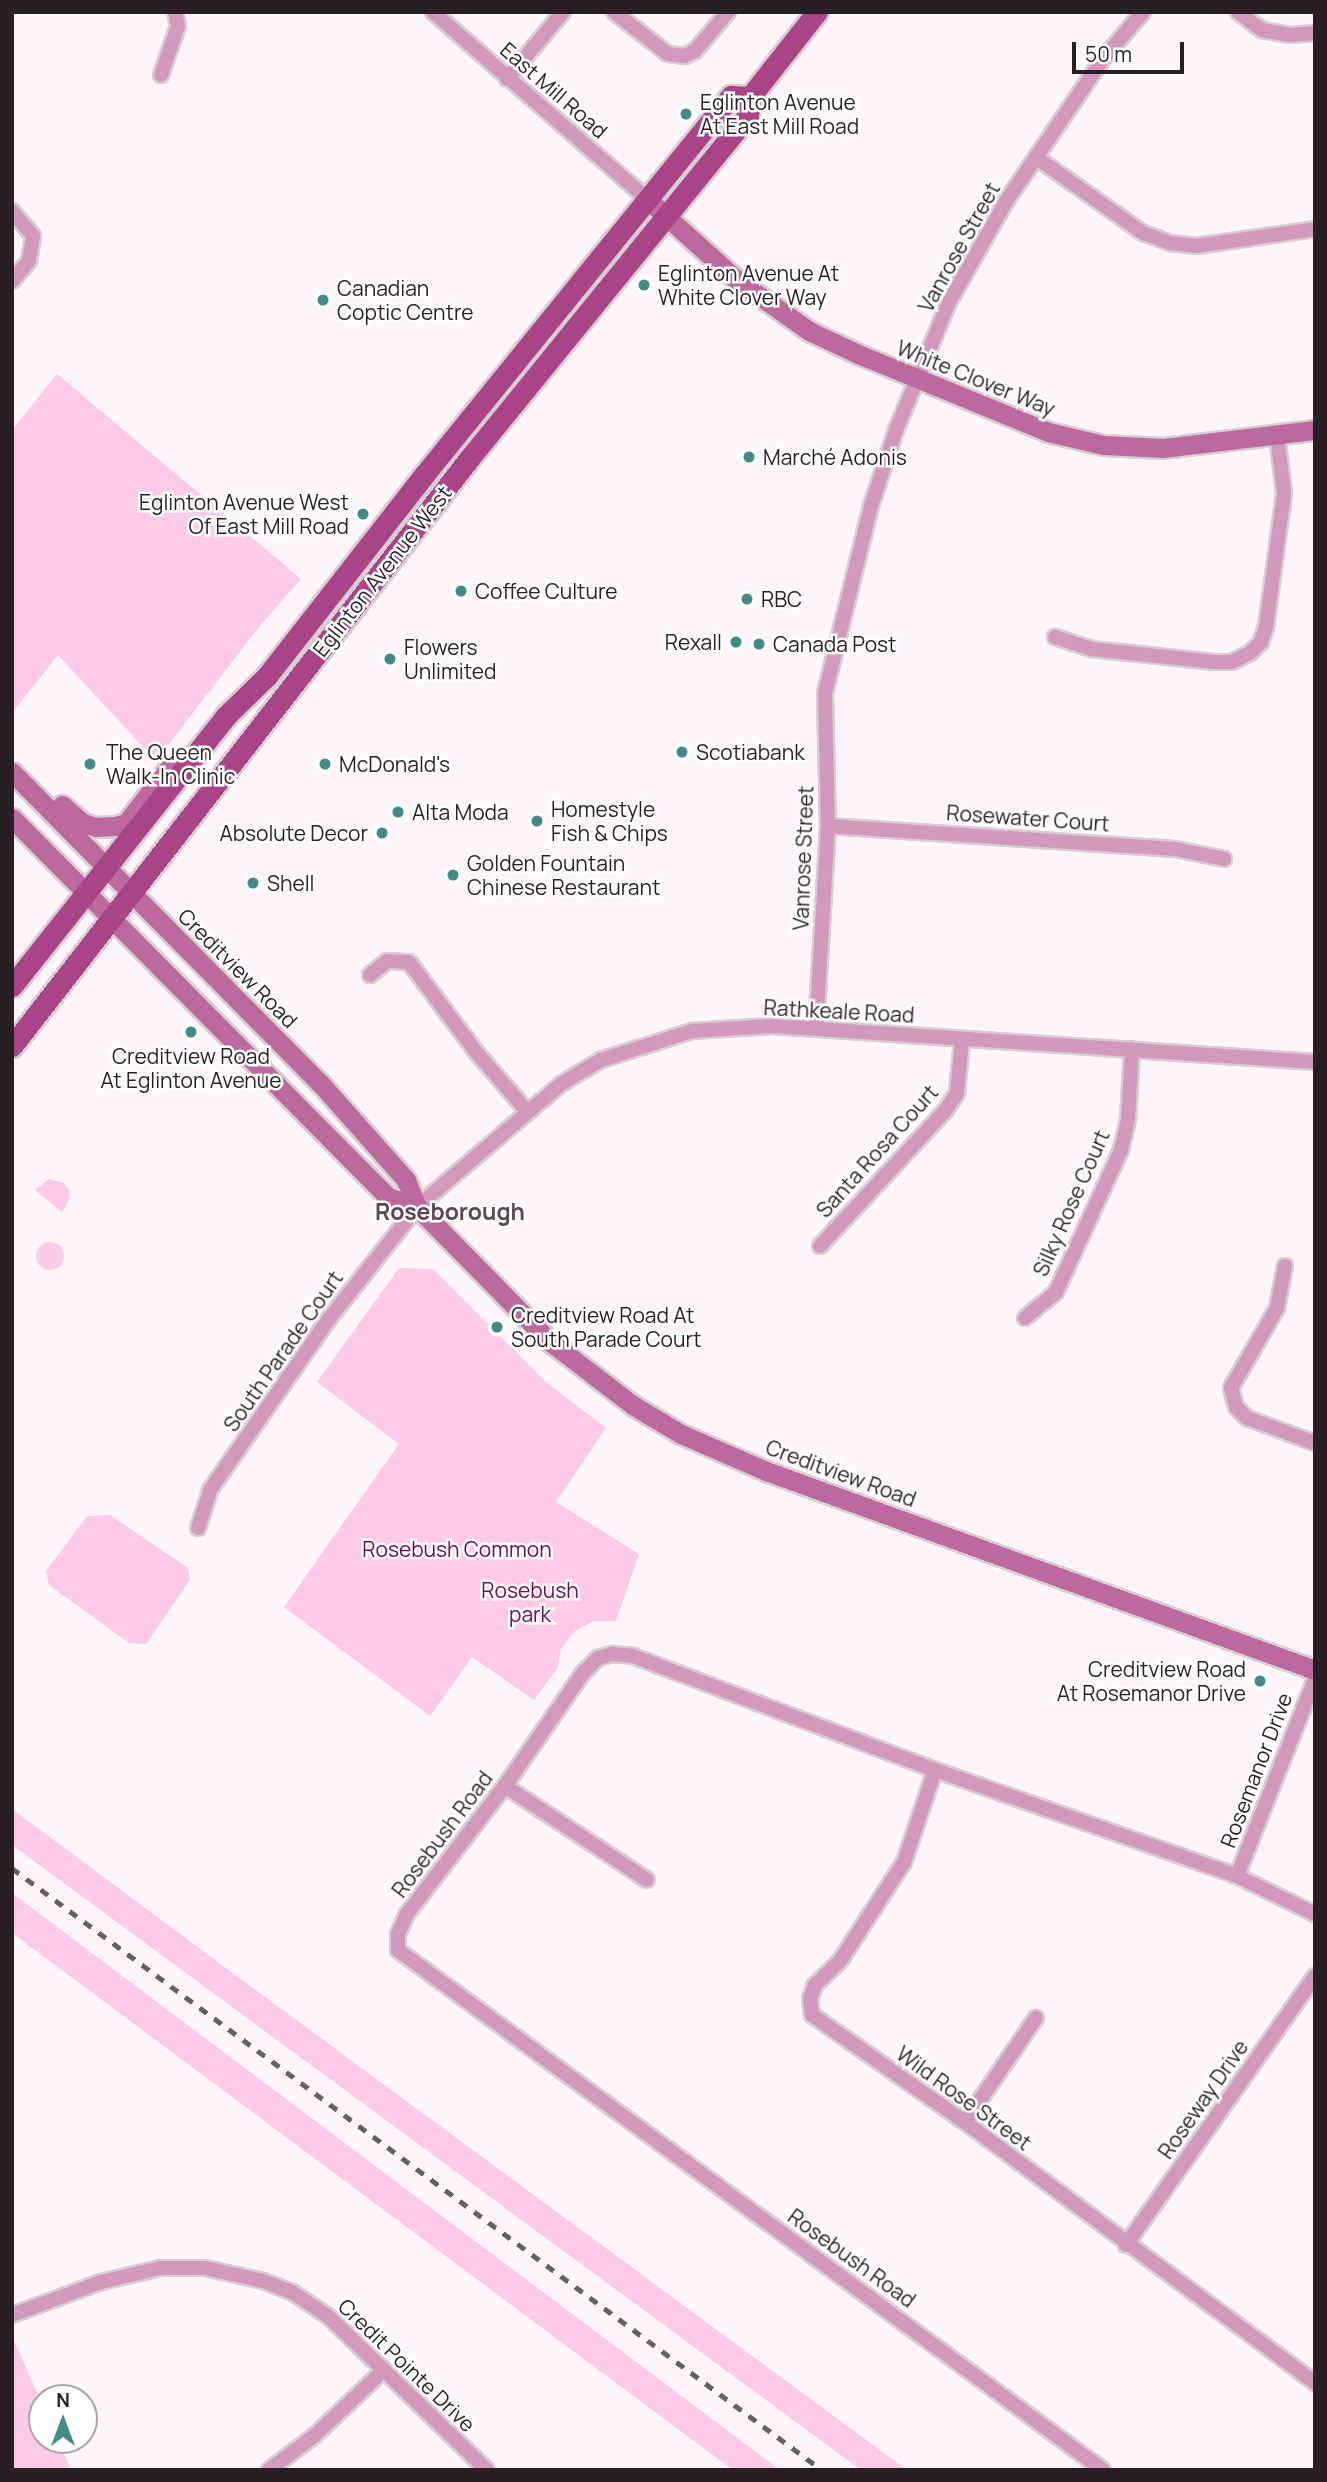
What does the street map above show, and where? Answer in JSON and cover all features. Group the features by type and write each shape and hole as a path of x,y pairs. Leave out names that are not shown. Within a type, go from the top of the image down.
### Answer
{"main road":[{"name":"Eglinton Avenue West","path":"12,1046 468,460 748,115 750,97 817,12"},
{"name":"Eglinton Avenue West","path":"12,986 226,716 267,676 731,96 750,97"},
{"name":"White Clover Way","path":"647,199 737,280 795,322 844,348 1048,432 1104,445 1163,448 1315,430"},
{"path":"12,763 26,768 74,817 96,827 125,823 168,769 184,770"},
{"name":"Creditview Road","path":"12,772 320,1083 406,1180 417,1207 549,1341 634,1406 681,1434 766,1471 1315,1670"},
{"name":"Creditview Road","path":"12,818 388,1197 417,1207"}],"street":[{"path":"161,75 178,26 175,12"},
{"name":"East Mill Road","path":"433,12 647,199"},
{"path":"507,79 563,12"},
{"path":"614,12 668,54 684,56 695,51 728,12"},
{"name":"Vanrose Street","path":"816,1028 828,826 825,693 872,506 916,378 949,302 1006,200 1102,60 1143,12"},
{"path":"1238,12 1262,30 1291,35 1315,33"},
{"path":"1037,158 1143,233 1171,243 1196,246 1315,229"},
{"path":"12,211 33,236 29,261 12,281"},
{"path":"1055,637 1091,649 1214,662 1232,662 1250,653 1261,642 1266,627 1284,493 1277,435"},
{"name":"Rosewater Court","path":"828,826 1175,849 1224,859"},
{"path":"370,975 387,961 409,962 476,1052 527,1111"},
{"name":"Rathkeale Road","path":"417,1207 561,1084 601,1060 656,1040 692,1031 772,1026 816,1028 1315,1062"},
{"name":"Santa Rosa Court","path":"820,1246 945,1111 957,1093 962,1040"},
{"name":"Silky Rose Court","path":"1025,1318 1056,1292 1121,1150 1128,1119 1132,1049"},
{"name":"South Parade Court","path":"198,1528 210,1490 329,1319 417,1207"},
{"path":"1285,1266 1277,1308 1231,1388 1236,1406 1247,1418 1315,1443"},
{"name":"Rosebush Road","path":"1103,2470 398,1950 398,1934 407,1914 505,1786 583,1673 597,1657 612,1654 632,1656 935,1770 1237,1876 1315,1914"},
{"name":"Rosemanor Drive","path":"1237,1876 1315,1679"},
{"name":"Wild Rose Street","path":"935,1770 904,1862 895,1880 840,1961 815,1985 810,1999 812,2014 965,2122 1126,2245 1315,2383"},
{"path":"505,1786 647,1880"},
{"name":"Roseway Drive","path":"1126,2245 1315,1976"},
{"path":"965,2122 1036,2018"},
{"name":"Credit Pointe Drive","path":"12,2315 124,2276 160,2268 205,2269 238,2274 292,2292 329,2317 487,2470"},
{"path":"270,2470 314,2436 384,2370"}],"green space":[{"path":"57,374 301,579 258,628 156,761 58,655 12,713 12,430"},
{"path":"49,1179 64,1183 69,1190 70,1198 62,1212 35,1190"},
{"path":"50,1242 60,1246 64,1256 60,1266 50,1270 40,1266 36,1256 40,1246"},
{"name":"Rosebush Common","path":"399,1268 433,1269 546,1382 606,1428 556,1502 639,1554 616,1621 594,1621 575,1631 561,1649 558,1667 534,1700 472,1657 430,1716 284,1607 399,1444 317,1382"},
{"path":"110,1515 188,1568 190,1580 146,1644 129,1643 49,1585 46,1571 87,1516"},
{"path":"12,1809 907,2470 861,2470 12,1845"},
{"path":"12,1893 780,2470 733,2470 12,1933"},
{"path":"12,2336 33,2384 28,2384 28,2454 64,2454 71,2470 12,2470"}],"railway":[{"path":"12,1868 822,2470"}],"place":[{"name":"Eglinton Avenue At East Mill Road","path":"686,114"},
{"name":"Eglinton Avenue At White Clover Way","path":"644,285"},
{"name":"Canadian Coptic Centre","path":"323,300"},
{"name":"Marché Adonis","path":"749,457"},
{"name":"Eglinton Avenue West Of East Mill Road","path":"363,514"},
{"name":"Coffee Culture","path":"461,591"},
{"name":"RBC","path":"747,599"},
{"name":"Rexall","path":"736,642"},
{"name":"Canada Post","path":"759,644"},
{"name":"Flowers Unlimited","path":"390,659"},
{"name":"Scotiabank","path":"682,752"},
{"name":"The Queen Walk-In Clinic","path":"90,764"},
{"name":"McDonald's","path":"325,764"},
{"name":"Alta Moda","path":"398,812"},
{"name":"Homestyle Fish & Chips","path":"537,821"},
{"name":"Absolute Decor","path":"382,833"},
{"name":"Golden Fountain Chinese Restaurant","path":"453,875"},
{"name":"Shell","path":"253,883"},
{"name":"Creditview Road At Eglinton Avenue","path":"191,1032"},
{"name":"Creditview Road At South Parade Court","path":"497,1327"},
{"name":"Creditview Road At Rosemanor Drive","path":"1260,1681"}],"district":[{"name":"Roseborough","path":"450,1211"}],"park label":[{"name":"Rosebush park","path":"530,1602"}]}
